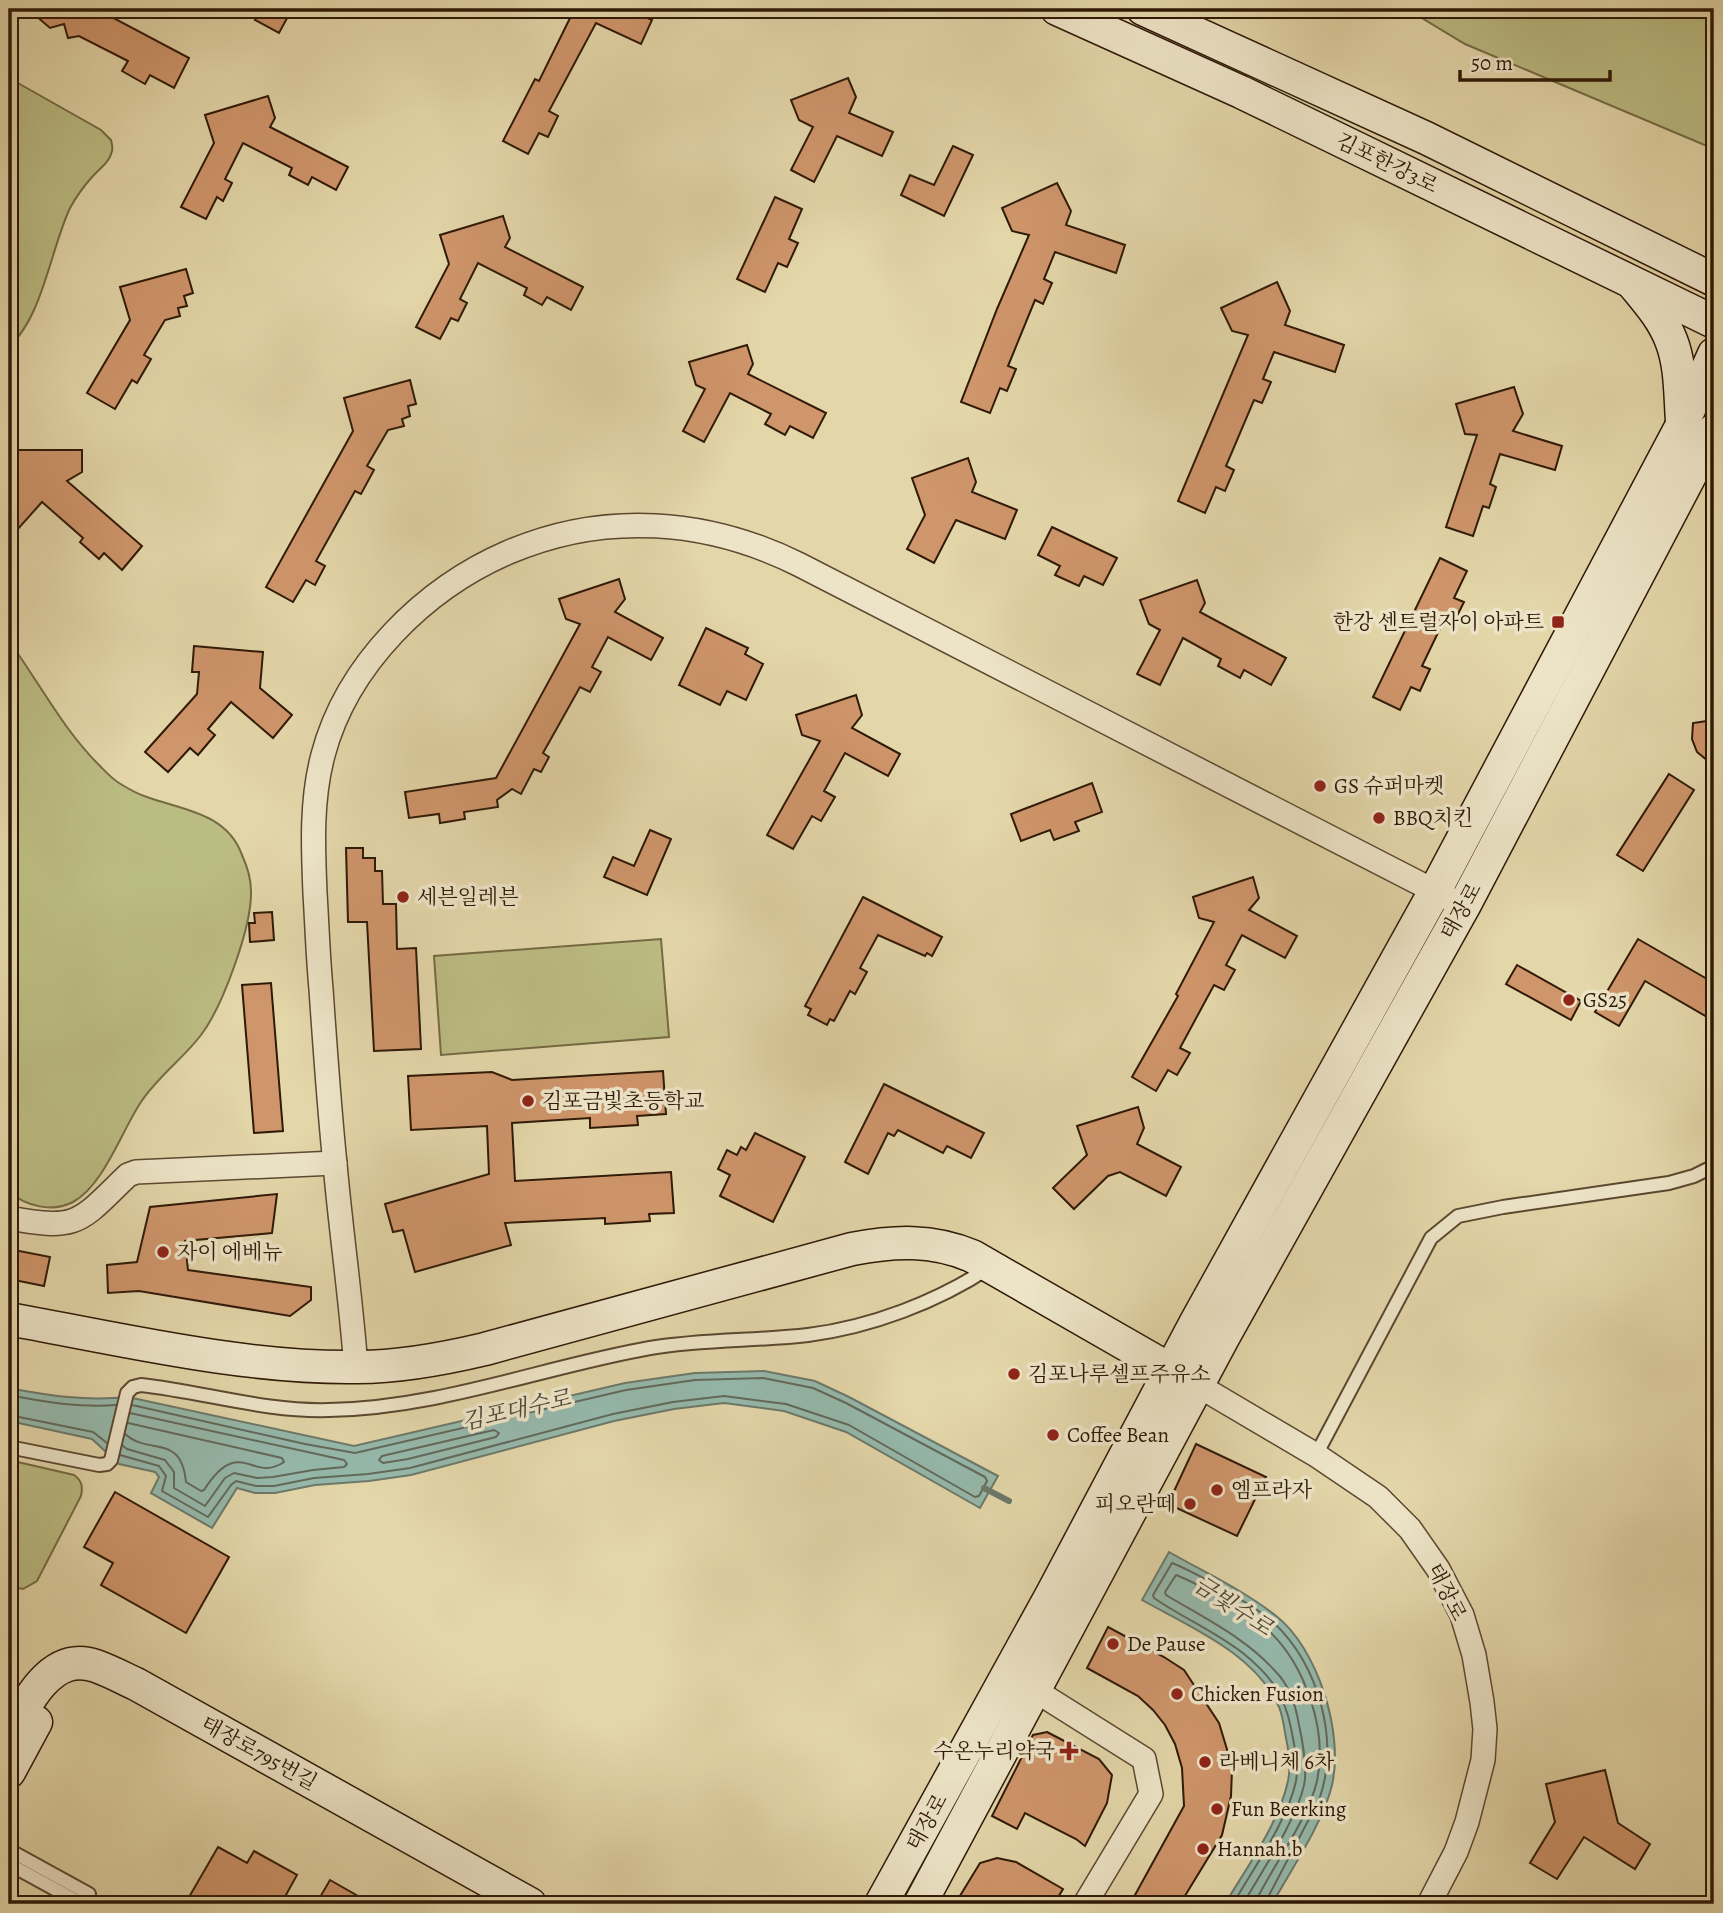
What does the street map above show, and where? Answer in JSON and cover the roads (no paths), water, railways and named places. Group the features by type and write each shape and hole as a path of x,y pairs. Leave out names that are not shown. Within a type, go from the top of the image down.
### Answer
{"street":[{"name":"김포한강3로","path":"1057,9 1241,92 1714,322"},
{"name":"김포한강3로","path":"1143,9 1426,138 1714,280"},
{"path":"1631,281 1657,314 1671,340 1678,365 1682,425"},
{"name":"태장로","path":"881,1904 1435,891 1682,425 1714,354"},
{"name":"태장로","path":"922,1903 1224,1336 1464,906 1714,431"},
{"path":"356,1368 335,1163 318,951 313,848 318,780 332,730 360,675 410,617 432,597 488,561 555,536 585,529 647,524 718,533 770,550 1464,906"},
{"path":"9,1218 51,1225 74,1221 87,1215 128,1175 136,1172 335,1163"},
{"path":"9,1318 262,1361 356,1368 418,1363 485,1349 839,1252 881,1243 909,1241 955,1249 992,1266 1199,1386"},
{"name":"태장로","path":"1199,1386 1316,1455 1378,1497 1410,1529 1438,1569 1462,1615 1474,1655 1485,1729 1483,1760 1467,1822 1456,1852 1429,1904"},
{"name":"태장로795번길","path":"9,1738 27,1702 45,1679 60,1668 77,1664 94,1665 136,1684 530,1904"},
{"name":"태장로795번길","path":"9,1772 43,1708 59,1691 70,1682 84,1678 99,1681 499,1904"},
{"path":"1036,1691 1144,1759 1151,1794 1085,1904"}],"lane":[{"path":"1316,1455 1431,1238 1458,1216 1503,1207 1669,1184 1714,1166"},
{"path":"9,1447 99,1465 107,1464 111,1460 127,1393 133,1387 141,1385 242,1403 294,1408 326,1410 393,1406 471,1391 652,1348 808,1335 840,1329 903,1310 940,1295 968,1282 992,1266"},
{"path":"9,1850 85,1899"},
{"path":"9,1864 85,1899"}],"water":[{"path":"764,1371 815,1381 998,1476 980,1508 846,1432 784,1411 724,1403 674,1409 614,1421 411,1475 315,1485 275,1493 255,1493 237,1488 212,1528 151,1493 159,1477 155,1472 119,1464 92,1439 9,1421 9,1388 68,1397 128,1397 354,1446 625,1383 695,1373"},
{"name":"금빛수로","path":"1169,1552 1237,1589 1275,1615 1304,1648 1324,1693 1334,1741 1332,1785 1322,1815 1272,1904 1225,1904 1261,1844 1284,1797 1289,1765 1282,1714 1268,1688 1238,1657 1142,1600"}],"waterway":[{"name":"김포대수로","path":"984,1488 1009,1501"}],"place":[{"name":"한강 센트럴자이 아파트","path":"1558,622"},
{"name":"GS 슈퍼마켓","path":"1320,786"},
{"name":"BBQ치킨","path":"1379,818"},
{"name":"세븐일레븐","path":"403,897"},
{"name":"GS25","path":"1569,1000"},
{"name":"김포금빛초등학교","path":"528,1101"},
{"name":"자이 에베뉴","path":"163,1252"},
{"name":"김포나루셀프주유소","path":"1014,1374"},
{"name":"Coffee Bean","path":"1053,1435"},
{"name":"엠프라자","path":"1217,1490"},
{"name":"피오란떼","path":"1190,1504"},
{"name":"De Pause","path":"1113,1644"},
{"name":"Chicken Fusion","path":"1177,1694"},
{"name":"수온누리약국","path":"1069,1751"},
{"name":"라베니체 6차","path":"1205,1762"},
{"name":"Fun Beerking","path":"1217,1809"},
{"name":"Hannah.b","path":"1203,1849"}]}
